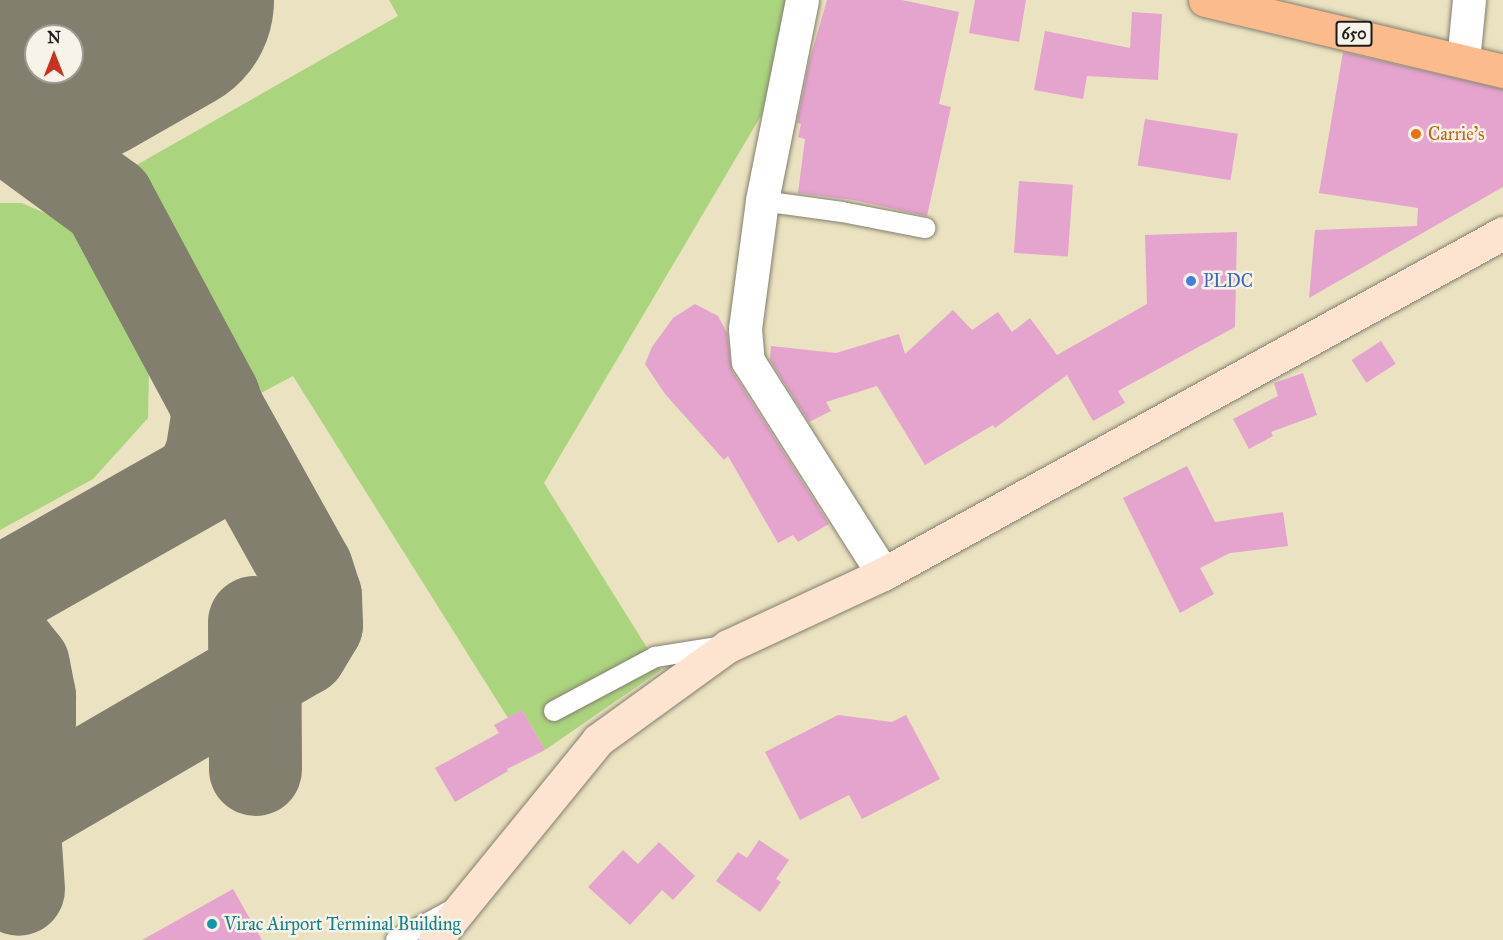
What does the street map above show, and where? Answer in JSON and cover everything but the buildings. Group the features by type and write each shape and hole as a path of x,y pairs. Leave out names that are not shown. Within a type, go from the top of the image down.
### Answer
{"main road":[{"name":"650","path":"1205,0 1503,71"}],"street":[{"path":"802,0 762,201 745,329 748,361 883,573"},
{"path":"1463,61 1469,0"},
{"path":"435,940 598,740 728,646 883,573 1503,233"}],"lane":[{"path":"762,201 842,212 925,228"},
{"path":"554,711 655,657 728,646"},
{"path":"396,940 468,901"}],"green space":[{"path":"389,0 787,0 762,114 544,483 661,670 545,750 522,710 508,718 293,376 250,399 133,167 398,16"},
{"path":"0,203 22,203 63,221 95,255 132,323 149,371 148,418 93,479 0,530"}],"taxiway":[{"path":"0,122 108,201 213,397 218,411 211,455 200,479 0,592"},
{"path":"0,824 301,649 316,624 315,596 306,569 218,411"},
{"path":"254,622 255,769"},
{"path":"0,636 23,665 29,696 29,720 9,757 18,889"}],"runway":[{"path":"84,42 158,0"}],"place":[{"name":"Carrie's","path":"1416,134"},
{"name":"PLDC","path":"1191,281"},
{"name":"Virac Airport Terminal Building","path":"212,924"}]}
